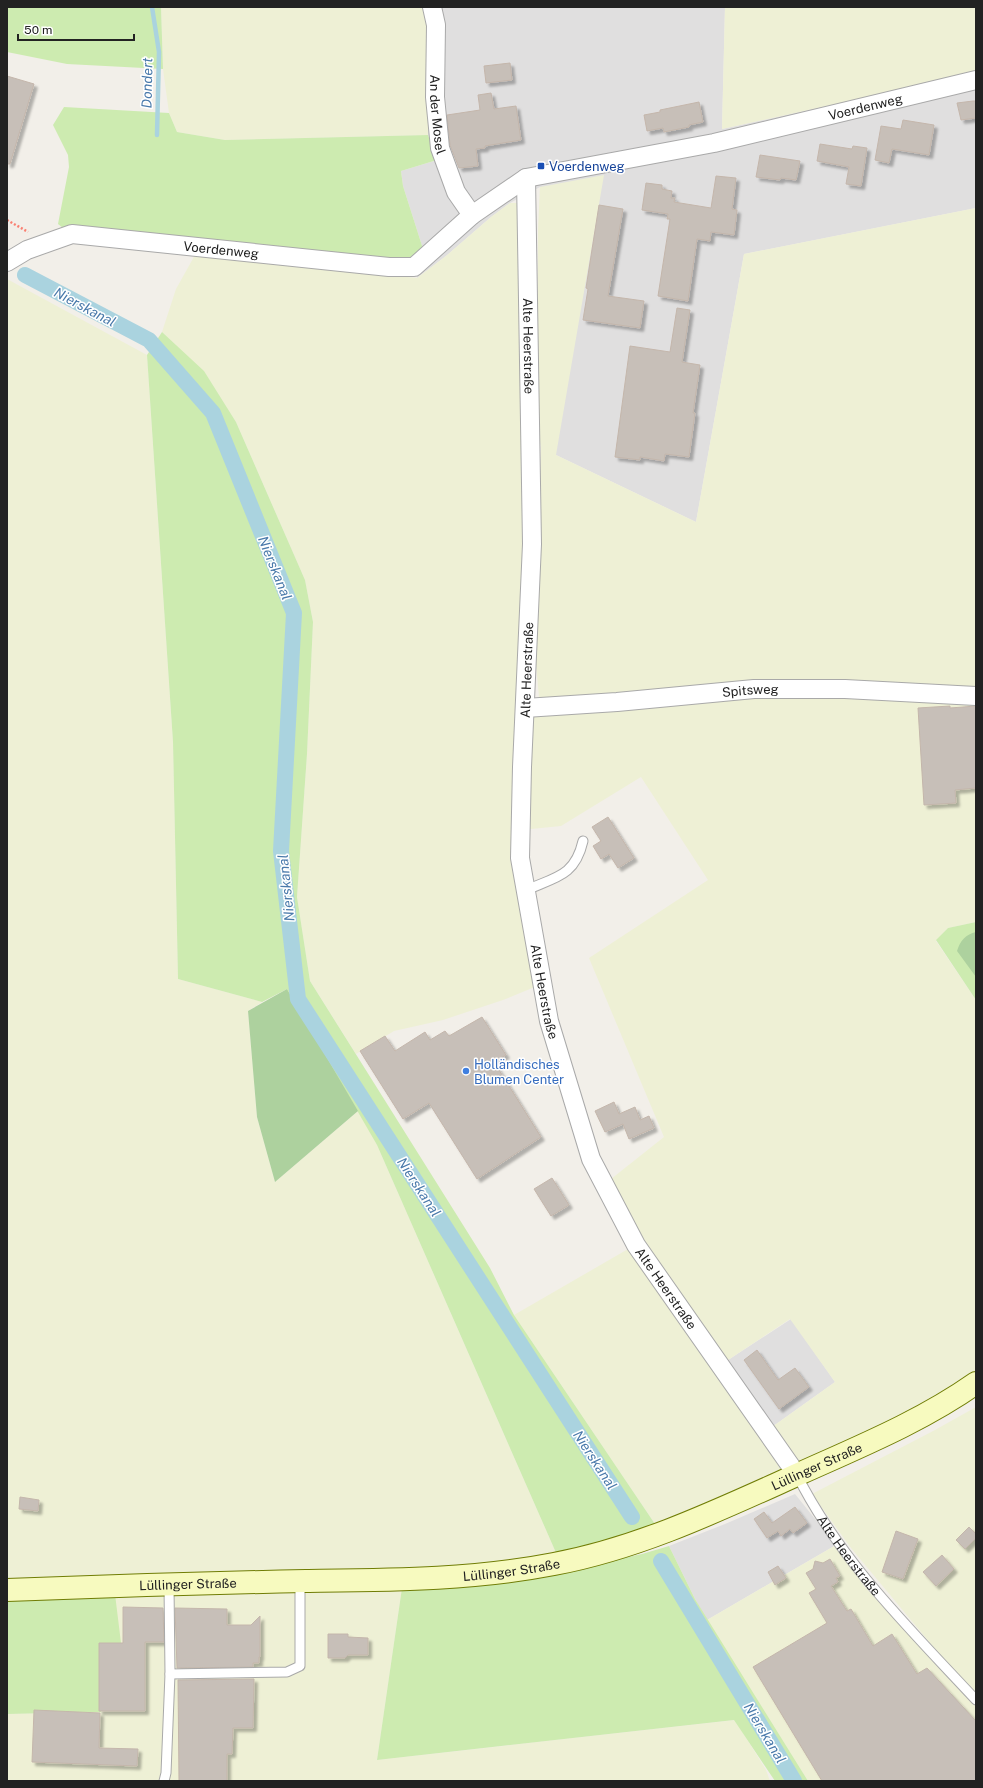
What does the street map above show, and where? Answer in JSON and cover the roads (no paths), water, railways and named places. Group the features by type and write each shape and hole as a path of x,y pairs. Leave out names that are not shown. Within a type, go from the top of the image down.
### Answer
{"street":[{"name":"An der Mosel","path":"432,7 436,25 435,97 440,148 456,192 472,214"},
{"name":"Voerdenweg","path":"7,262 27,250 72,234 402,268 414,267 472,214 526,178 714,143 976,80"},
{"name":"Alte Heerstraße","path":"526,178 532,544 520,858 548,1021 591,1159 636,1246 797,1475"},
{"name":"Spitsweg","path":"525,708 617,702 754,689 845,689 976,696"},
{"name":"Lüllinger Straße","path":"7,1590 397,1579 491,1574 555,1564 626,1546 724,1508 893,1432 957,1396 976,1383"}],"lane":[{"path":"526,890 565,874 576,862 580,854 583,841"},
{"name":"Alte Heerstraße","path":"797,1475 824,1522 874,1588 976,1700"},
{"path":"170,1674 287,1672 300,1666 300,1581"},
{"path":"164,1781 166,1773 170,1674 169,1585"}],"waterway":[{"name":"Dondert","path":"152,7 159,52 157,135"},
{"name":"Nierskanal","path":"25,275 149,340 213,413 294,613 281,851 298,999 632,1517"},
{"name":"Nierskanal","path":"661,1561 794,1781"}],"place":[{"name":"Voerdenweg","path":"541,166"},
{"name":"Holländisches Blumen Center","path":"466,1071"}]}
